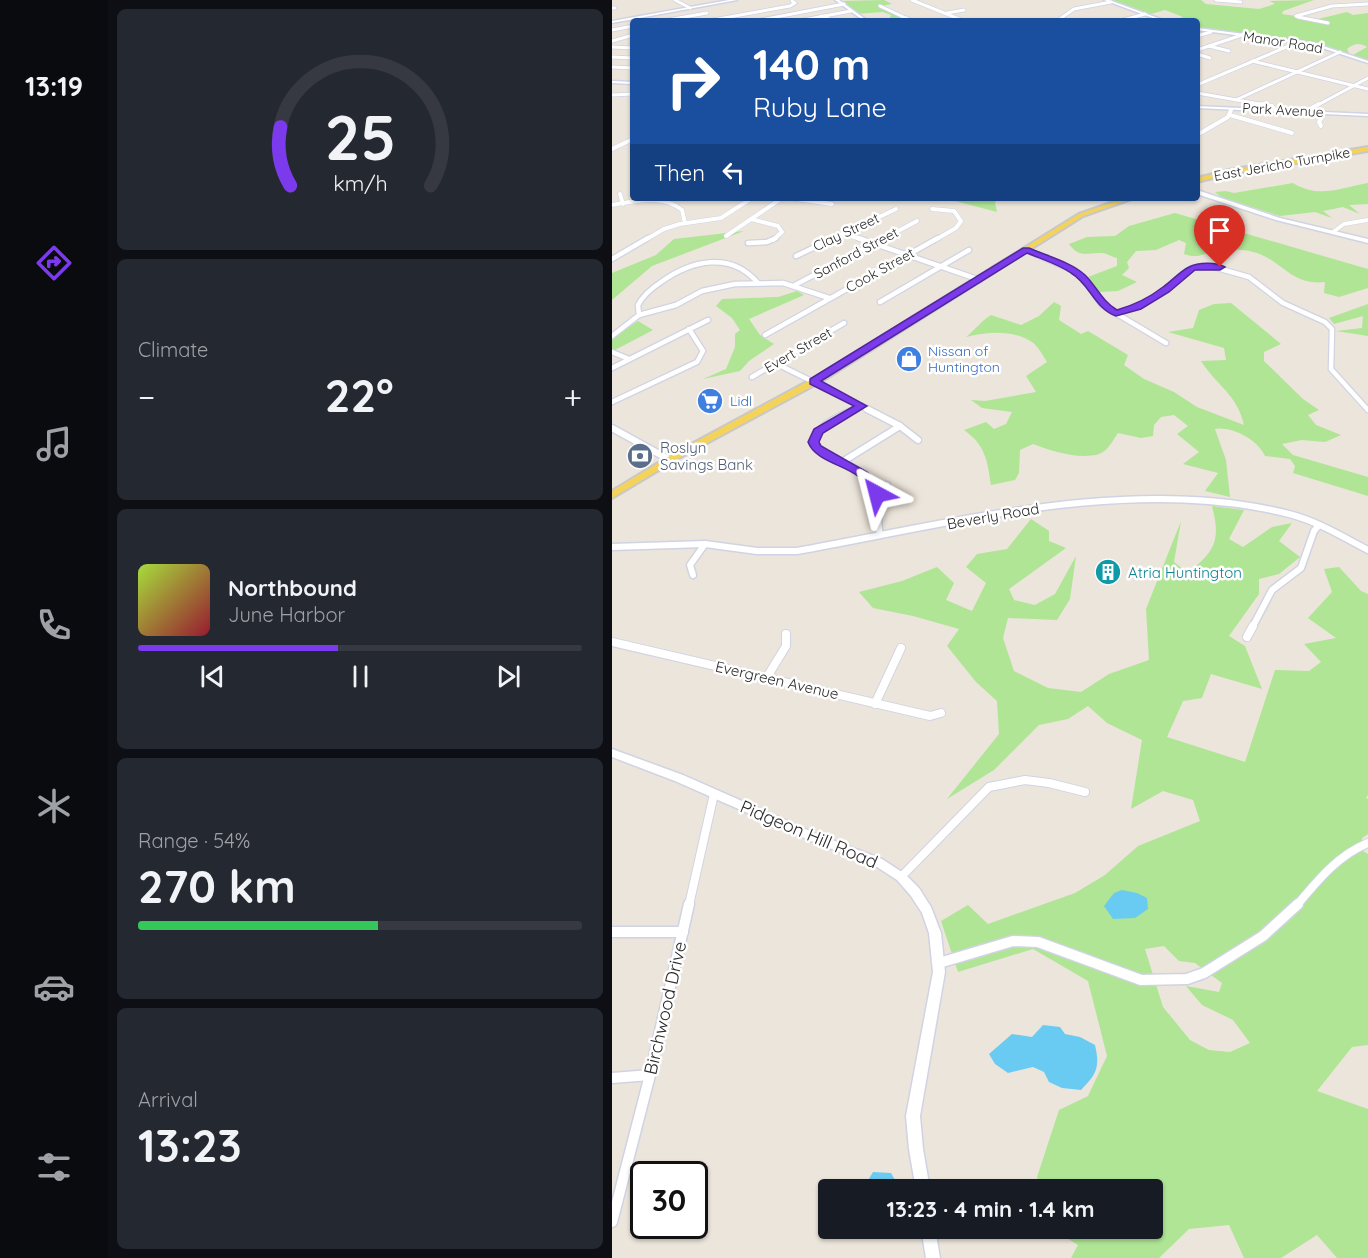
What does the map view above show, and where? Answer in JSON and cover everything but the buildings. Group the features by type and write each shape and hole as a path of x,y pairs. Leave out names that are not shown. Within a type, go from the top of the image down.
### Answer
{"main road":[{"name":"East Jericho Turnpike","path":"1200,179 1229,172 1368,149"},
{"path":"612,495 670,460 814,382 1082,215 1122,201"}],"street":[{"path":"675,0 718,18"},
{"path":"637,18 735,0"},
{"path":"837,0 862,18"},
{"path":"912,0 957,18"},
{"path":"920,3 932,0"},
{"path":"1216,0 1240,1"},
{"path":"679,2 685,1"},
{"path":"726,18 795,3 792,1"},
{"path":"1059,18 1061,14 1069,10 1108,1 1156,18"},
{"path":"1328,23 1296,16 1332,6 1367,2"},
{"path":"769,18 844,4"},
{"path":"880,6 907,18"},
{"path":"741,10 748,14"},
{"path":"947,13 964,10"},
{"path":"812,18 851,11"},
{"path":"679,18 707,13"},
{"path":"1130,18 1145,14"},
{"path":"784,15 791,18"},
{"path":"821,16 826,18"},
{"path":"612,23 630,19"},
{"path":"612,23 618,29"},
{"path":"612,30 630,27"},
{"name":"Manor Road","path":"1200,30 1298,42 1340,52 1368,62"},
{"path":"1200,35 1211,32"},
{"path":"1200,50 1242,35"},
{"path":"612,41 630,36"},
{"path":"1200,84 1298,42"},
{"path":"1209,46 1229,51"},
{"path":"612,48 630,48"},
{"path":"1236,100 1340,52"},
{"path":"1200,53 1210,58"},
{"path":"612,57 630,57"},
{"path":"1252,62 1368,89"},
{"path":"612,67 630,68"},
{"path":"1306,111 1368,78"},
{"path":"612,82 630,83"},
{"path":"612,90 620,82"},
{"path":"612,95 630,94"},
{"path":"1200,94 1272,106 1275,110"},
{"name":"Park Avenue","path":"1200,108 1368,115"},
{"path":"1230,115 1231,108"},
{"path":"1321,112 1319,122 1321,126"},
{"path":"1200,133 1230,115 1292,133"},
{"path":"612,149 630,140"},
{"path":"1200,193 1278,219 1368,241"},
{"path":"620,194 623,204"},
{"path":"612,205 656,201 671,203 682,210 685,223"},
{"path":"612,259 664,229 685,223 721,218 747,201"},
{"path":"726,236 778,201"},
{"path":"810,201 832,204"},
{"name":"Clay Street","path":"796,256 896,209"},
{"name":"Cook Street","path":"765,335 956,228 962,221 953,211 933,209"},
{"path":"748,243 768,242 780,236 782,232 778,226 751,219"},
{"name":"Sanford Street","path":"795,285 916,220"},
{"path":"1333,232 1349,222 1368,220"},
{"path":"843,233 980,280"},
{"path":"880,302 969,250"},
{"path":"1026,250 1075,271 1083,278 1102,305 1166,343"},
{"path":"639,315 637,309 642,297 678,270 690,265 715,262 733,266 749,274 758,283"},
{"path":"1116,313 1138,307 1166,290 1192,268 1210,266 1240,273 1283,303 1318,317 1332,328 1331,369 1368,410"},
{"path":"612,336 639,315 676,305 710,288 758,283 795,285 829,298"},
{"path":"612,368 708,320"},
{"name":"Evert Street","path":"752,377 844,323"},
{"path":"612,402 697,362 703,351 690,329"},
{"path":"612,352 629,359"},
{"path":"775,363 900,426 918,440"},
{"path":"862,406 824,426 815,436 816,448 863,474 875,487 877,500 875,515 880,535"},
{"path":"842,462 900,426"},
{"path":"612,428 670,460"},
{"path":"875,487 887,485"},
{"name":"Beverly Road","path":"612,547 705,544 757,551 797,551 1053,506 1149,498 1197,500 1258,507 1303,518 1368,550"},
{"path":"1247,637 1272,590 1296,572 1305,562 1314,531 1319,525"},
{"path":"693,575 690,565 705,544"},
{"path":"767,677 786,646 786,634"},
{"name":"Evergreen Avenue","path":"612,642 874,704 930,716 941,713"},
{"path":"874,704 901,648"},
{"name":"Pidgeon Hill Road","path":"612,753 878,862 901,877 927,911 935,933 939,963 913,1116 922,1179"},
{"path":"901,877 989,787 1022,779 1044,781 1084,792"},
{"name":"Birchwood Drive","path":"612,1222 650,1075 714,794"},
{"path":"939,963 1013,941 1038,942 1141,980 1187,979 1204,973 1263,936 1294,909 1328,869 1352,850 1368,843"},
{"path":"612,932 683,932"},
{"path":"612,1078 650,1075"},
{"path":"930,1239 933,1258"}],"green space":[{"path":"884,0 892,4 880,6 905,18 890,18 891,15 883,12 857,14 841,1"},
{"path":"1111,0 1201,0 1206,4 1259,9 1275,4 1270,1 1314,0 1283,11 1282,14 1318,19 1347,12 1353,15 1368,13 1368,60 1353,55 1367,47 1361,44 1347,49 1349,53 1310,44 1200,27 1200,18 1180,18 1183,17 1165,10 1151,14"},
{"path":"1293,183 1312,190 1330,191 1368,183 1368,204 1349,205 1360,214 1343,207 1323,211 1332,218 1315,212 1280,216 1221,197 1215,192 1234,193"},
{"path":"955,201 996,201 997,212"},
{"path":"1175,213 1368,269 1368,288 1339,297 1324,293 1325,282 1303,280 1263,255 1249,251 1224,250 1197,256 1189,255 1184,254 1186,243 1179,240 1156,250 1136,251 1127,262 1129,268 1122,275 1137,282 1118,291 1099,292 1088,277 1117,266 1117,258 1104,253 1077,252 1069,244 1087,237 1115,236 1129,226"},
{"path":"744,231 652,266 612,300 612,273 656,255 674,239"},
{"path":"797,291 804,295 749,319 760,335 774,344 749,361 740,371 703,379 726,369 735,347 735,334 740,330 732,318 716,306 722,299 778,297"},
{"path":"1054,302 1061,306 1059,320 1081,334 1088,331 1128,355 1124,365 1144,379 1174,392 1197,407 1244,425 1237,405 1201,361 1226,360 1224,348 1168,332 1193,328 1199,310 1214,304 1231,303 1281,344 1264,352 1264,361 1303,399 1319,410 1308,415 1316,425 1341,435 1325,442 1302,440 1282,444 1293,455 1368,477 1368,496 1293,473 1295,466 1290,459 1265,456 1257,445 1244,435 1222,429 1215,429 1226,460 1230,497 1205,491 1218,473 1183,464 1199,452 1177,434 1188,426 1174,415 1161,417 1154,425 1153,436 1141,438 1118,433 1108,448 1102,453 1091,456 1057,452 1033,444 1020,450 1019,473 1015,480 991,485 984,454 977,442 964,430 986,422 994,429 1006,424 1012,412 982,408 971,400 985,401 1036,392 1026,376 1047,362 1034,344 1016,335 991,333 966,337 991,315 1021,325 1039,316"},
{"path":"1368,304 1368,336 1336,331 1362,328 1363,316 1334,324 1329,318"},
{"path":"638,321 653,330 615,350 612,349 612,338"},
{"path":"1212,506 1244,510 1229,539 1243,547 1272,527 1292,523 1279,541 1300,557 1279,574 1259,579 1259,594 1229,636 1245,646 1262,689 1211,674 1202,698 1183,701 1167,737 1245,762 1275,670 1309,671 1321,662 1304,644 1336,638 1308,618 1332,592 1324,569 1339,567 1361,591 1368,594 1368,795 1366,798 1368,799 1368,834 1362,838 1363,851 1368,854 1368,1045 1352,1047 1317,1091 1368,1109 1368,1258 1337,1258 1317,1235 1281,1258 1244,1258 1229,1225 1189,1229 1159,1258 1071,1258 1078,1245 1068,1239 1163,1239 1163,1179 1038,1179 1037,1177 1059,1110 1088,1096 1107,1056 1088,981 1033,949 958,972 941,921 968,905 988,924 1075,893 1105,875 1138,846 1200,821 1193,800 1163,791 1131,809 1142,740 1107,723 1088,706 1068,719 1039,725 994,770 947,799 999,734 997,701 976,682 947,646 959,629 873,608 859,592 902,581 937,567 954,583 946,600 972,611 986,583 966,567 977,554 1007,549 1031,519 1049,531 1049,541 1066,548 1009,589 1014,600 1035,605 1055,594 1076,556 1070,599 1057,620 1008,618 1003,638 1014,671 1048,688 1081,692 1109,674 1149,660 1146,609 1181,521 1174,562 1188,573 1210,551 1214,544 1216,528","holes":["1164,946 1179,961 1195,963 1222,983 1219,992 1186,986 1202,1005 1233,1020 1250,1043 1230,1052 1209,1050 1190,1040 1163,1007 1145,949"]}],"water":[{"path":"1122,890 1147,898 1148,909 1135,918 1113,919 1104,906 1114,893"},
{"path":"1043,1025 1060,1027 1065,1034 1080,1037 1095,1045 1096,1070 1081,1090 1062,1088 1049,1082 1044,1072 1033,1067 1008,1073 995,1064 989,1054 1012,1034 1032,1037"},
{"path":"873,1172 891,1173 894,1179 869,1179"}],"place":[{"name":"Nissan of Huntington","path":"909,359"},
{"name":"Lidl","path":"710,401"},
{"name":"Roslyn Savings Bank","path":"640,456"},
{"name":"Atria Huntington","path":"1108,572"}],"route":[{"path":"877,494 875,487 863,474 816,448 815,436 824,426 862,406 814,382 1026,250 1075,271 1083,278 1102,305 1116,313 1138,307 1166,290 1192,268 1220,267"}]}
